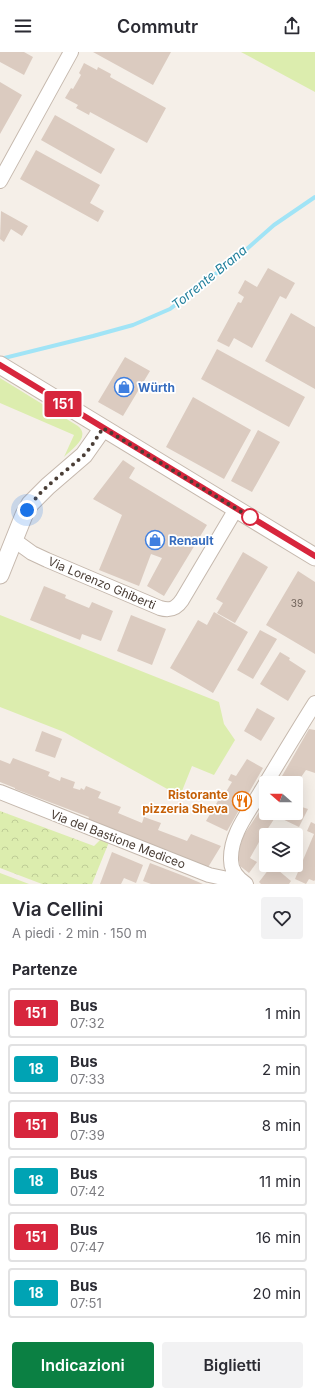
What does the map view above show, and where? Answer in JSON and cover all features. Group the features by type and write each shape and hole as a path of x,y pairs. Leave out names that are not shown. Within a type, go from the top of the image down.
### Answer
{"street":[{"path":"0,181 71,52"},
{"path":"6,369 315,556"},
{"path":"0,575 27,510 35,499 84,455 103,428"},
{"name":"Via Lorenzo Ghiberti","path":"14,540 32,553 47,560 160,608 168,610 176,608 179,604 236,509"},
{"path":"242,881 231,865 230,859 238,830 315,703"},
{"name":"Via del Bastione Mediceo","path":"0,792 209,875 242,881"}],"green space":[{"path":"241,52 315,52 315,92"},
{"path":"0,378 78,426 82,434 79,443 64,457 74,435 0,403"},
{"path":"0,615 219,702 224,724 235,740 214,775 192,766 180,796 64,732 0,707"},
{"path":"0,811 94,846 101,839 109,842 92,884 42,884 0,868"},
{"path":"0,873 29,884 0,884"}],"building":[{"path":"0,52 24,52 33,57 24,75 0,62"},
{"path":"93,52 171,52 153,85"},
{"path":"84,63 97,70 98,67 111,74 110,77 166,108 147,143 90,112 89,115 76,108 78,105 65,98 71,88 73,89 81,75 79,73"},
{"path":"0,82 22,95 0,134"},
{"path":"55,115 115,149 101,174 41,140"},
{"path":"36,150 100,185 90,203 104,211 98,222 20,179"},
{"path":"1,211 28,226 22,236 11,229 4,242 0,239"},
{"path":"268,268 295,283 286,299 280,296 252,348 234,338 229,347 217,341 238,302 241,303 244,297 238,293 245,280 257,287"},
{"path":"291,313 315,327 315,389 265,361"},
{"path":"217,349 305,397 289,427 201,379"},
{"name":"Würth","path":"125,357 150,371 123,416 98,402"},
{"path":"193,397 251,430 224,479 166,447"},
{"path":"258,430 280,442 252,492 231,481"},
{"name":"Renault","path":"123,460 135,468 129,478 207,525 164,596 147,586 162,558 151,554 139,586 99,570 122,515 93,499"},
{"path":"243,552 268,567 235,623 217,613 223,603 216,599"},
{"path":"298,571 315,582 315,654 266,625"},
{"path":"44,586 66,595 65,598 89,608 92,602 113,611 101,641 82,634 80,640 30,620"},
{"path":"214,612 248,632 213,693 170,668 198,620 207,625"},
{"path":"131,615 166,629 152,665 117,651"},
{"path":"260,630 277,639 253,679 237,670"},
{"path":"280,652 306,671 288,701 260,684"},
{"path":"257,708 275,718 261,741 244,731"},
{"path":"309,729 315,730 315,773 306,770 302,776 282,776"},
{"path":"42,731 62,739 55,758 35,751"},
{"path":"13,758 50,772 48,776 60,781 61,777 75,782 73,788 80,790 81,788 84,790 86,786 101,792 98,798 121,807 118,813 142,823 144,817 161,823 158,830 187,841 191,834 221,846 207,869 87,823 89,817 0,782 0,760 10,764"},
{"path":"247,759 263,768 227,831 206,821 219,799 221,800 232,782 228,780 231,774 236,776"},
{"path":"303,807 308,809 303,819"},
{"path":"259,812 259,820 273,820 268,828 259,828 259,842 250,858 257,862 249,873 240,866 238,854 243,836"},
{"path":"284,820 302,820 299,827"},
{"path":"311,822 315,824 315,880 309,879 306,884 295,879 298,872 303,872 303,860 314,834 307,831"},
{"path":"112,852 143,865 136,883 124,878 121,884 100,884"},
{"path":"150,863 203,884 151,884 143,881"},
{"path":"267,872 280,872 291,881 289,884 261,884 259,882"}],"waterway":[{"name":"Torrente Brana","path":"0,359 133,325 170,309 240,255 274,225 315,197"}],"bus line":[{"name":"151","path":"0,365 315,556"}],"place":[{"name":"Würth","path":"124,387"},
{"name":"Renault","path":"155,540"},
{"name":"Ristorante pizzeria Sheva","path":"242,801"}],"route":[{"path":"27,510 30,504 48,486 84,455 103,428 250,517"}]}
